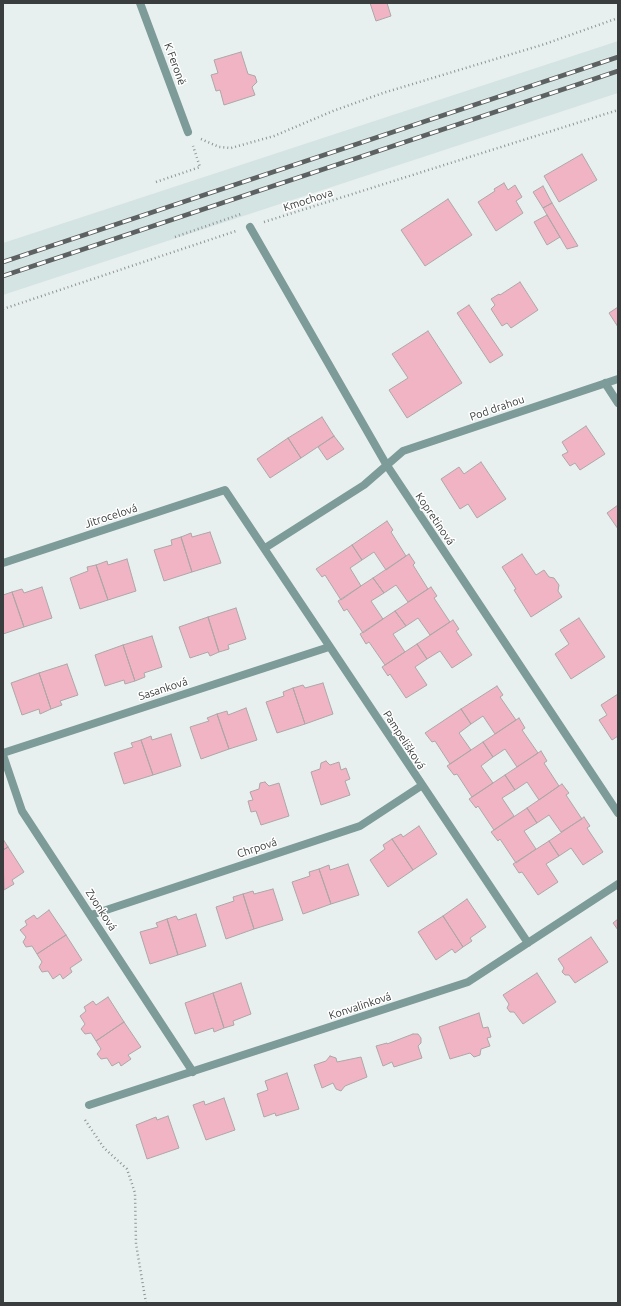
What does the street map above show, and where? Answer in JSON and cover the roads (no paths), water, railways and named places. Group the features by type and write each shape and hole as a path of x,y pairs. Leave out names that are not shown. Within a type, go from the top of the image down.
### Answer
{"street":[{"name":"K Feroně","path":"140,3 188,132"},
{"name":"Kopretinová","path":"250,227 386,464 618,813"},
{"name":"Pod drahou","path":"386,464 403,451 618,379"},
{"path":"605,383 618,403"},
{"path":"265,548 364,485 386,464"},
{"name":"Pampelišková","path":"225,490 265,548 421,786 528,943"},
{"name":"Jitrocelová","path":"3,562 225,490"},
{"name":"Sasanková","path":"3,754 329,646"},
{"name":"Zvonková","path":"3,754 22,811 91,914 193,1072"},
{"name":"Chrpová","path":"91,914 360,826 421,786"},
{"name":"Konvalinková","path":"89,1105 468,982 618,884"}],"railway":[{"path":"3,262 618,57"},
{"path":"3,276 618,71"}]}
